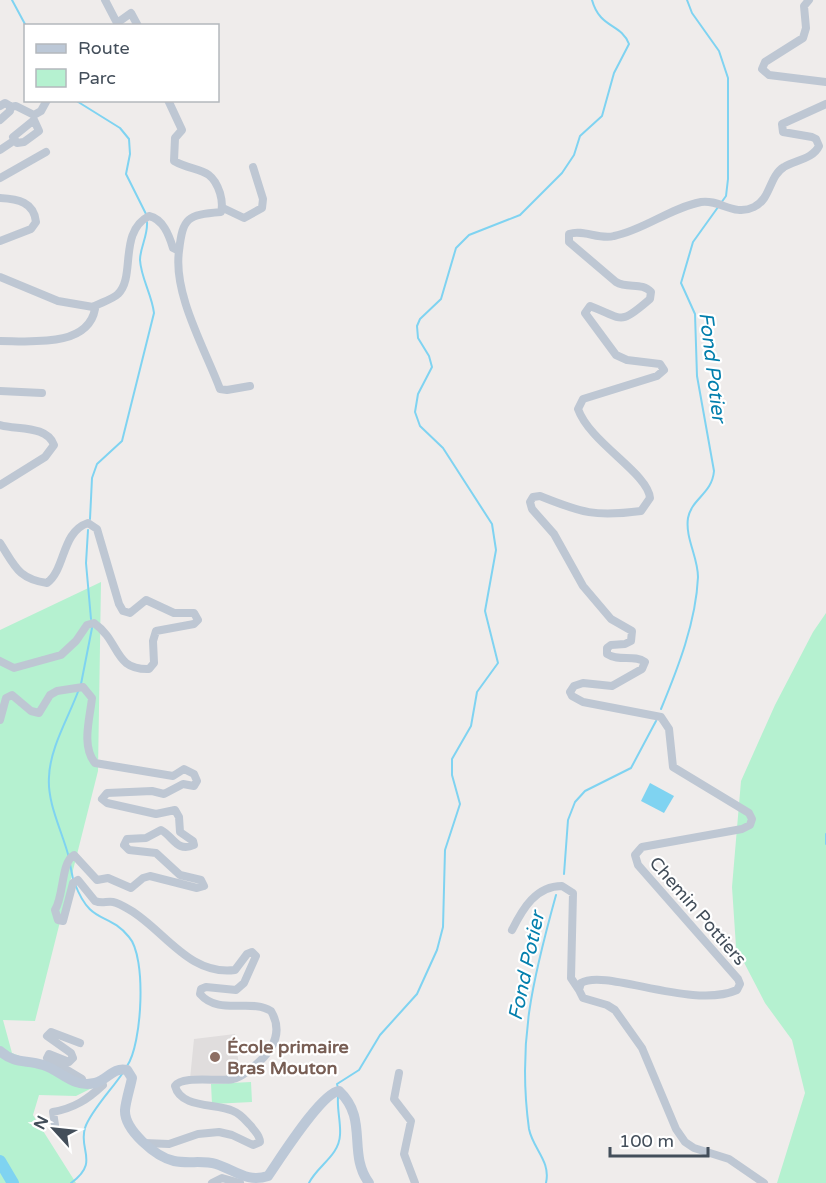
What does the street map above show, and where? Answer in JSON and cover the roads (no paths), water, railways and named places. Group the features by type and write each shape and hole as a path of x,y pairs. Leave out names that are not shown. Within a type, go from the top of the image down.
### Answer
{"main road":[{"path":"0,1051 19,1062 42,1064 73,1082 81,1084 101,1081 116,1069 128,1070 132,1078 125,1112 127,1120 152,1150 174,1161 217,1164 238,1176 260,1180 268,1176 316,1109 335,1091 339,1091 351,1103 358,1127 359,1164 369,1183"}],"street":[{"path":"105,0 117,23 131,13 137,24"},
{"path":"810,0 804,6 806,28 802,38 765,62 762,69 769,75 826,82"},
{"path":"0,106 5,103 34,115 41,111 46,102"},
{"path":"169,102 182,130 175,138 174,161 210,174 216,180 223,208 221,213 204,214 185,221 181,227 178,268 191,321 220,389 250,386"},
{"name":"Chemin Pottiers","path":"579,990 581,983 588,980 615,981 684,995 732,992 740,986 738,979 638,865 635,855 642,847 742,829 750,825 751,816 673,766 669,729 661,717 583,702 572,696 570,692 574,686 583,683 604,686 618,684 642,669 645,662 637,658 614,658 607,654 611,645 631,641 632,631 611,619 583,586 554,534 532,509 530,502 533,496 540,496 587,513 604,516 641,511 650,498 646,484 602,443 578,409 583,399 657,376 664,370 660,364 627,360 616,355 585,314 590,306 610,317 626,317 650,299 651,291 644,286 625,286 616,282 572,245 568,236 574,232 599,238 616,236 673,211 702,202 728,209 744,210 756,206 763,201 779,171 818,149 816,139 786,134 781,127 784,122 826,104"},
{"path":"0,120 10,111 10,107"},
{"path":"0,150 15,140"},
{"path":"0,178 46,152"},
{"path":"223,208 244,218 262,208 263,198 253,167"},
{"path":"0,198 22,201 29,205 35,212 36,222 31,229 0,241"},
{"path":"0,277 58,301 93,307 118,294 124,283 127,255 142,219 149,216 155,217 168,234 173,248 178,251"},
{"path":"0,341 47,340 84,332 94,316 93,307"},
{"path":"0,391 42,393"},
{"path":"0,425 44,433 52,439 54,445 53,450 45,457 0,485"},
{"path":"0,543 17,571 26,578 47,583 53,579 62,552 75,533 88,523 97,529 123,611 130,613 136,611 146,600 174,613 194,613 198,620 194,624 156,630 153,641 154,663 149,669 133,668 123,663 110,636 94,624 87,625 81,630 76,641 61,655 14,668 0,661"},
{"path":"0,720 6,698 12,695 32,711 39,713 45,708 50,695 57,691 84,687 92,698 88,742 89,754 95,763 173,776 184,769 194,774 197,781 195,786 183,784 164,794 152,791 107,794 102,799 107,803 156,814 175,810 179,817 180,832 194,845 185,848 178,846 161,830 147,838 127,838 124,845 129,850 156,853 177,874 201,880 204,886 197,888 150,876 143,878 131,888 108,878 97,880 74,855 67,864 61,901 55,910 58,921 63,921 73,883 78,880 95,901 112,902 129,910 150,924 184,956 209,968 235,970 247,954 252,952 256,956 244,983 236,990 206,987 201,989 200,994 206,1000 232,1007 256,1005 271,1011 277,1029 271,1050 263,1059 234,1079 182,1081 175,1086 178,1094 192,1102 227,1108 241,1115 260,1137 260,1142 253,1145 232,1135 208,1132 169,1144 144,1143"},
{"path":"512,930 528,904 540,891 562,886 573,893 571,978 583,998 607,1005 615,1010 642,1048 676,1129 685,1142 694,1148 733,1162 764,1183"},
{"path":"80,1043 51,1032 47,1036 71,1053 73,1058 69,1062 49,1054 47,1058 82,1079 81,1084"},
{"path":"399,1073 394,1099 411,1121 404,1154 415,1183"},
{"path":"55,1125 53,1112 70,1109 84,1101 103,1085 101,1081"},
{"path":"212,1183 222,1178 240,1183"}],"water":[{"path":"650,783 674,796 664,813 641,801"}],"waterway":[{"path":"12,0 25,24"},
{"path":"338,1088 337,1084 359,1070 380,1035 417,994 437,950 443,927 445,850 460,804 452,775 452,759 471,726 477,692 498,663 485,611 496,550 492,524 443,448 420,426 415,412 418,394 432,367 429,356 418,338 417,326 420,319 441,299 456,248 469,235 520,215 562,173 574,155 580,136 602,116 614,73 629,44 621,32 600,16 592,0"},
{"name":"Fond Potier","path":"661,709 685,644 697,594 698,577 688,533 688,518 693,505 710,485 714,471 697,376 695,314 681,283 693,242 726,196 728,179 728,78 719,51 692,13 687,0"},
{"path":"78,102 120,128 129,139 130,154 126,174 147,216"},
{"path":"90,519 92,478 97,464 122,441 154,313 140,260 147,222"},
{"path":"88,530 86,563 91,619"},
{"path":"81,684 92,628"},
{"path":"69,858 50,798 49,777 56,743 79,689"},
{"name":"Fond Potier","path":"564,874 568,820 575,802 585,791 631,768 656,721"},
{"path":"826,834 826,844"},
{"path":"70,864 73,879"},
{"path":"75,884 87,906 121,929 135,947 140,981 139,1021 136,1040 127,1066"},
{"name":"Fond Potier","path":"546,1183 546,1168 529,1129 525,1067 529,1010 540,954 556,895"},
{"path":"71,1183 80,1176 86,1162 85,1128 96,1108 122,1074"},
{"path":"309,1183 332,1155 339,1142 338,1097"},
{"path":"0,1161 13,1183"}],"place":[{"name":"École primaire Bras Mouton","path":"215,1057"}]}
